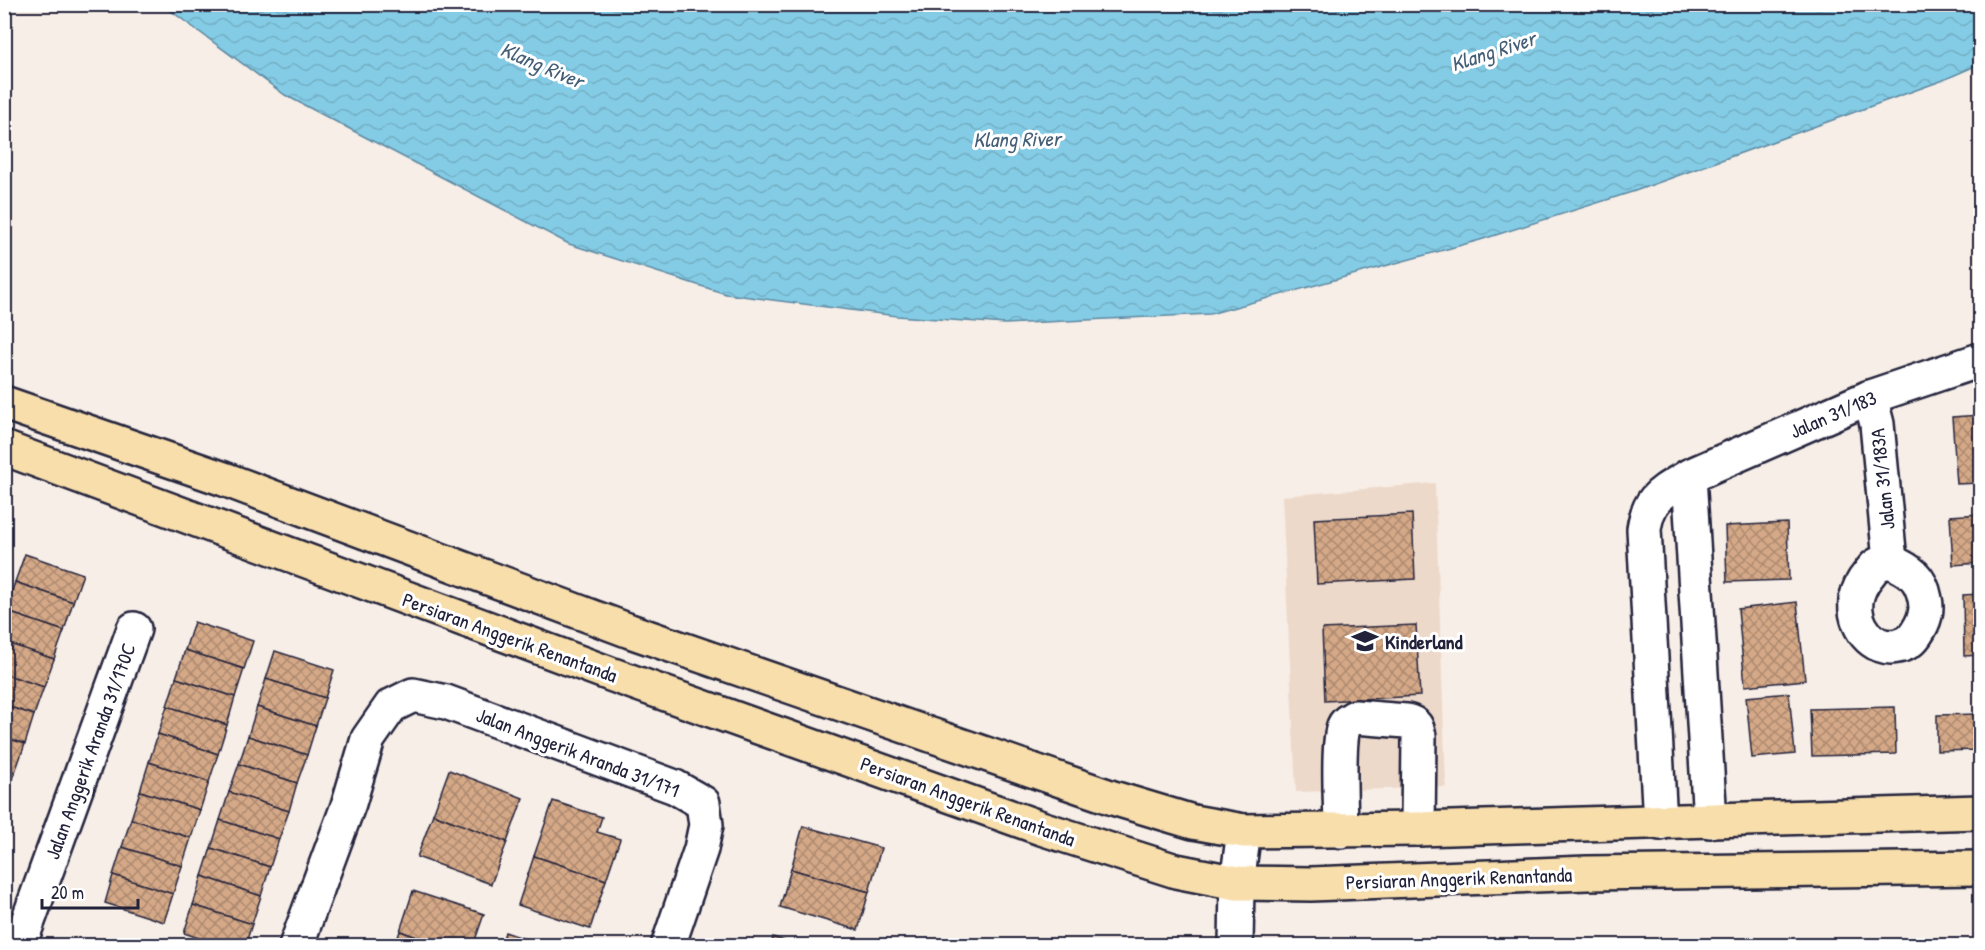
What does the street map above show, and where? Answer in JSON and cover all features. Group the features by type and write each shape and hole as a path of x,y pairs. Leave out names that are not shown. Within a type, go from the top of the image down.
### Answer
{"main road":[{"path":"4,403 224,479 630,631 1113,798 1193,822 1244,831 1341,831 1980,812"},
{"name":"Persiaran Anggerik Renantanda","path":"4,448 612,675 1041,828 1176,871 1237,883 1311,884 1587,873 1980,868"}],"street":[{"name":"Jalan 31/183","path":"1660,823 1644,529 1647,512 1657,496 1689,476 1870,397 1980,360"},
{"name":"Jalan 31/183A","path":"1870,397 1877,424 1890,561"},
{"path":"1689,476 1710,821"},
{"name":"Jalan Anggerik Aranda 31/170C","path":"20,941 134,629"},
{"name":"Jalan Anggerik Aranda 31/171","path":"296,945 349,803 368,739 391,706 413,695 446,702 675,787 703,803 706,825 701,849 668,945"},
{"path":"1653,700 1703,697"},
{"path":"1341,831 1341,742 1344,726 1348,720 1355,717 1406,721 1417,727 1418,829"},
{"path":"1236,945 1237,883 1244,831"}],"shaded area":[{"name":"Kinderland","path":"1435,483 1446,787 1296,792 1282,496"}],"water":[{"name":"Klang River","path":"1980,4 1980,64 1941,81 1635,191 1480,240 1210,314 1005,324 897,316 726,294 569,244 285,95 163,5"}],"building":[{"path":"1980,415 1980,483 1957,484 1952,417"},
{"path":"1412,514 1415,579 1317,584 1314,519"},
{"path":"1980,514 1980,563 1953,565 1950,516"},
{"path":"1787,523 1789,580 1727,582 1725,526"},
{"path":"25,554 83,574 73,602 15,582"},
{"path":"15,582 73,602 64,631 5,611"},
{"path":"1980,594 1980,655 1964,656 1963,595"},
{"path":"1797,602 1805,680 1745,686 1738,609"},
{"path":"5,611 64,631 54,659 4,642"},
{"path":"194,622 253,641 244,669 185,650"},
{"path":"1416,625 1420,696 1325,701 1322,629"},
{"path":"4,642 54,659 44,687 4,674"},
{"path":"185,650 244,669 235,697 176,678"},
{"path":"275,651 334,670 325,698 266,679"},
{"path":"4,674 44,687 34,715 4,705"},
{"path":"176,678 235,697 227,725 167,706"},
{"path":"266,679 325,698 316,726 257,707"},
{"path":"1789,693 1795,754 1752,758 1746,697"},
{"path":"4,705 34,715 25,744 4,737"},
{"path":"167,706 227,725 218,754 158,734"},
{"path":"257,707 316,726 307,755 248,736"},
{"path":"1895,707 1896,754 1812,756 1810,709"},
{"path":"1980,714 1980,750 1937,751 1937,715"},
{"path":"158,734 218,754 209,782 149,762"},
{"path":"248,736 307,755 297,783 239,764"},
{"path":"4,737 25,744 15,772 4,769"},
{"path":"149,762 209,782 200,810 140,791"},
{"path":"239,764 297,783 289,811 229,792"},
{"path":"4,769 15,772 5,800 4,800"},
{"path":"449,770 523,798 507,842 433,814"},
{"path":"140,791 200,810 191,838 131,819"},
{"path":"229,792 289,811 279,839 220,820"},
{"path":"553,801 602,817 597,832 620,839 606,880 534,856"},
{"path":"433,814 507,842 491,884 417,857"},
{"path":"131,819 191,838 182,866 122,847"},
{"path":"220,820 279,839 270,867 211,848"},
{"path":"803,826 881,848 869,892 791,869"},
{"path":"122,847 182,866 173,894 113,875"},
{"path":"211,848 270,867 261,896 202,876"},
{"path":"534,856 606,880 590,929 518,905"},
{"path":"791,869 869,892 858,930 780,907"},
{"path":"113,875 173,894 164,922 105,903"},
{"path":"202,876 261,896 252,924 193,905"},
{"path":"413,891 484,914 473,946 442,946 400,931"},
{"path":"193,905 252,924 245,946 222,946 184,933"},
{"path":"400,931 442,946 395,946"},
{"path":"505,932 546,946 501,946"},
{"path":"773,937 798,946 771,946"}],"place":[{"name":"Kinderland","path":"1365,641"}]}
